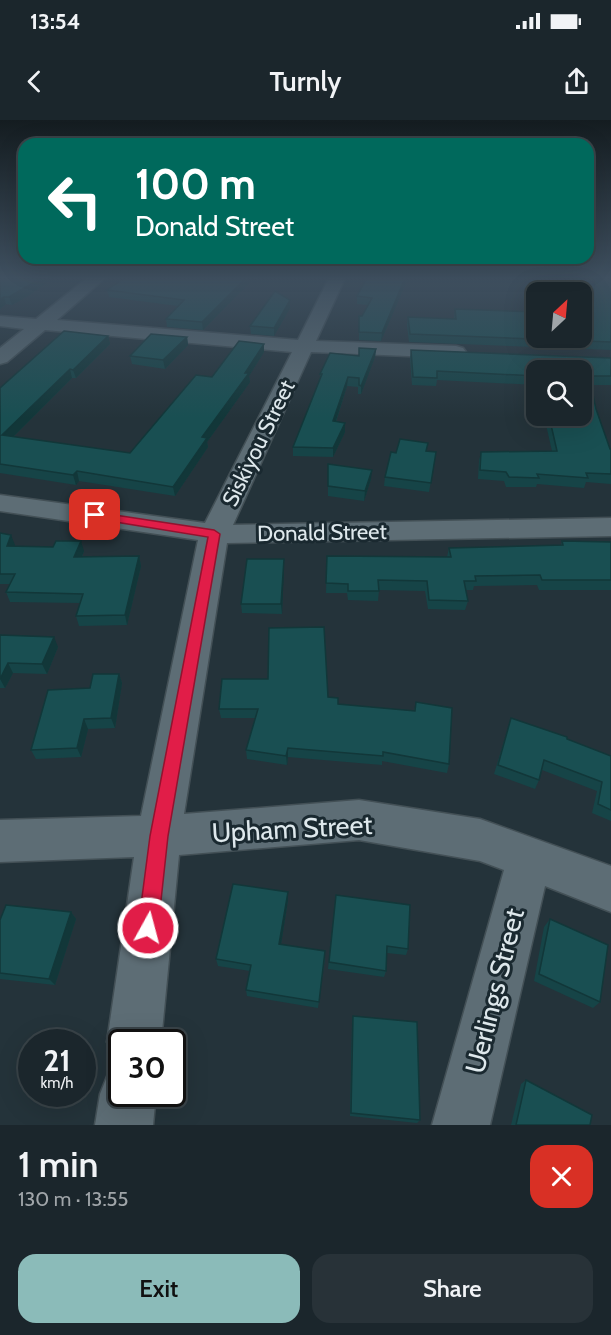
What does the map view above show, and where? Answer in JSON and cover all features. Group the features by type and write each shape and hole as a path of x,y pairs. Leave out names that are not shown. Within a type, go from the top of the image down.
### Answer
{"street":[{"path":"0,339 18,325"},
{"path":"0,358 39,325"},
{"path":"51,325 304,346 469,352"},
{"name":"Siskiyou Street","path":"136,1029 159,836 214,534 314,325"},
{"name":"Donald Street","path":"0,503 166,525 214,534 611,527"},
{"name":"Upham Street","path":"0,841 159,836 359,820 480,840 611,889"},
{"name":"Uerlings Street","path":"461,1125 530,858"},
{"path":"124,1125 126,1107"}],"building":[{"path":"251,325 276,325 274,328"},
{"path":"359,325 385,325 382,333 359,332"},
{"path":"409,325 526,325 526,339 410,334"},
{"path":"592,325 611,325 611,342 592,341"},
{"path":"64,331 108,336 73,370 70,369 2,435 130,453 196,375 212,377 239,341 264,344 245,373 249,373 202,437 207,438 173,487 77,471 73,475 0,464 0,388"},
{"path":"151,334 187,337 163,360 130,356"},
{"path":"359,348 376,349 361,386 359,378 348,377 333,421 345,423 333,448 293,447 330,353 359,356"},
{"path":"411,350 611,358 611,376 592,376 592,360 526,360 526,375 437,371 437,378 413,377"},
{"path":"592,390 596,409 611,449 611,474 586,473 588,478 537,474 539,478 509,477 506,472 480,470 481,452 557,451 551,426 592,426"},
{"path":"400,439 428,443 426,451 436,452 431,483 385,477 391,452 396,453"},
{"path":"328,464 372,470 365,491 328,486"},
{"path":"0,533 11,535 7,546 53,547 56,541 81,541 74,557 139,556 125,615 76,616 83,594 6,592 15,574 0,574"},
{"path":"562,541 611,542 611,580 542,580 540,575 475,576 476,581 464,581 468,601 429,600 427,581 378,580 379,591 348,591 348,584 326,583 327,556 451,557 449,548 563,545"},
{"path":"247,559 284,559 281,604 241,604"},
{"path":"324,627 328,697 338,698 338,704 415,711 416,702 452,708 449,764 383,752 383,756 288,748 286,756 246,750 258,709 219,709 222,679 268,679 269,628"},
{"path":"0,635 54,637 42,664 8,663 0,679"},
{"path":"93,674 119,674 111,718 84,719 77,748 31,750 48,690 90,688"},
{"path":"511,718 567,737 567,739 611,756 611,810 598,804 602,782 544,760 539,780 498,765"},
{"path":"233,884 288,892 279,944 325,951 319,1002 246,990 251,965 216,959"},
{"path":"336,895 410,905 408,949 387,946 386,971 329,962"},
{"path":"6,905 71,912 49,979 0,973 0,920"},
{"path":"550,919 608,945 600,1002 539,974"},
{"path":"353,1016 417,1022 420,1120 351,1113"},
{"path":"526,1080 592,1115 590,1125 516,1125"}],"route":[{"path":"95,515 214,534 159,836 148,928"}]}
